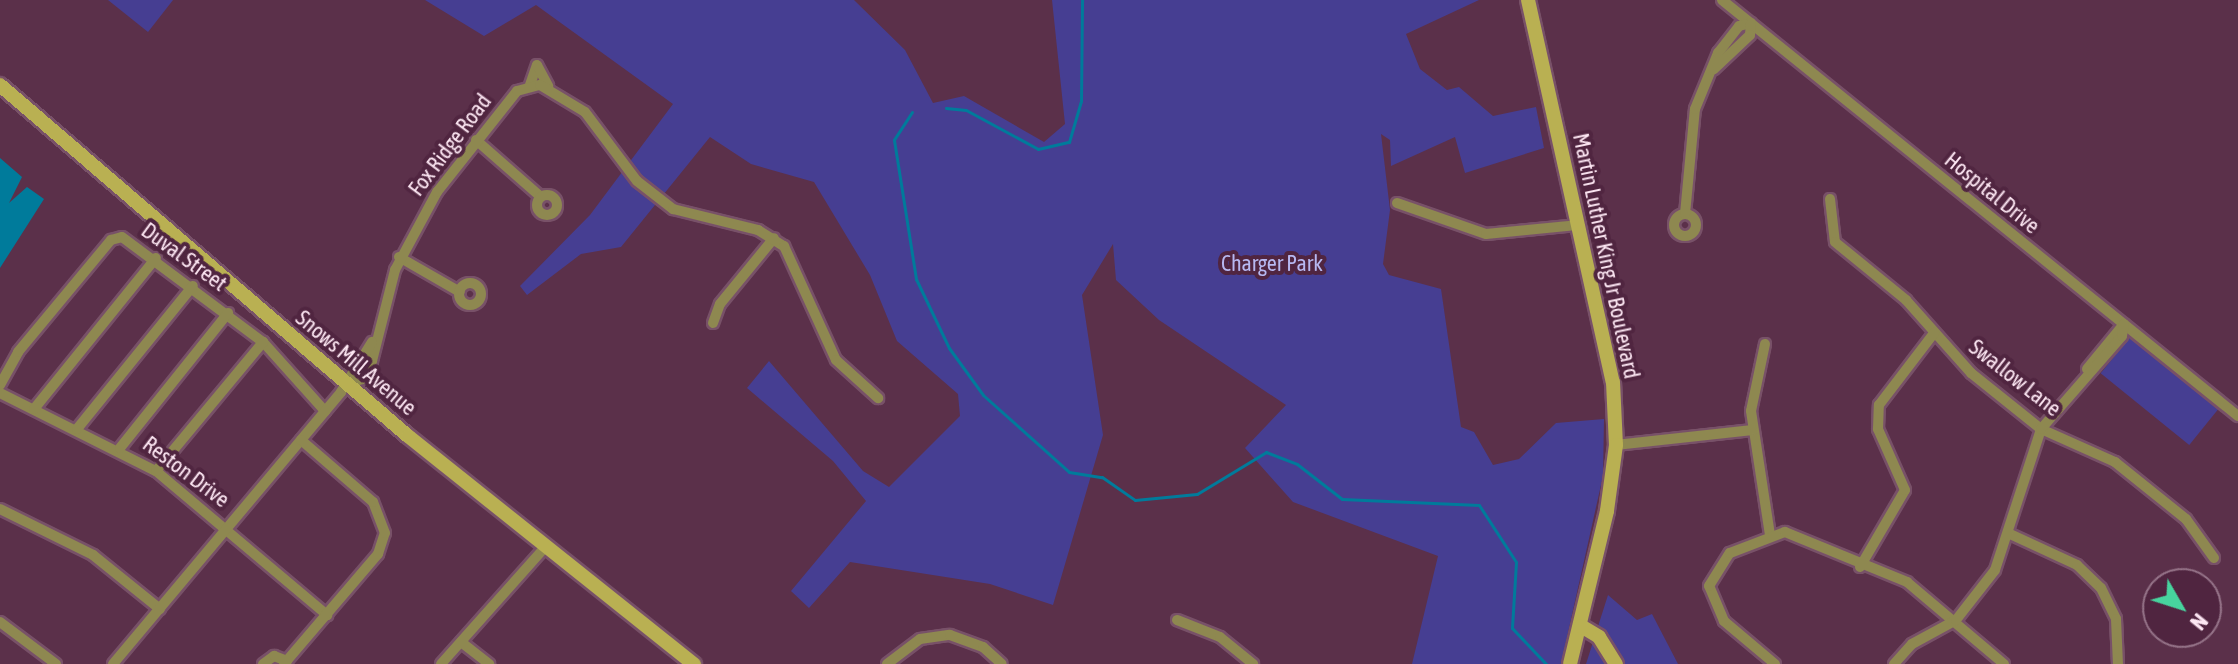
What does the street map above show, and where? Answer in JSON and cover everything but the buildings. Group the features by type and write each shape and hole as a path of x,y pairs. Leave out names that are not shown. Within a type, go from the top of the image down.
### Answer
{"main road":[{"name":"Martin Luther King Jr Boulevard","path":"1528,0 1613,382 1616,445 1589,593 1572,658"},
{"name":"Snows Mill Avenue","path":"0,85 347,384 694,664"},
{"path":"1589,593 1599,637 1616,664"},
{"path":"1581,626 1599,637"}],"street":[{"name":"Hospital Drive","path":"1722,0 2238,416"},
{"path":"1685,214 1695,109 1714,69 1750,35 1751,23"},
{"path":"548,86 530,85 537,65 548,86 585,112 637,181 673,209 774,238 794,257 836,360 878,398"},
{"name":"Fox Ridge Road","path":"347,384 362,379 399,257 476,140 530,85"},
{"path":"476,140 541,197"},
{"name":"Swallow Lane","path":"1830,199 1835,242 2041,429 2115,462 2186,519 2214,558"},
{"path":"1397,203 1486,234 1577,225"},
{"path":"713,323 774,238"},
{"name":"Duval Street","path":"0,385 18,352 111,240 132,240 263,342 325,411"},
{"path":"399,257 460,292"},
{"path":"34,409 156,258"},
{"path":"77,429 193,286"},
{"path":"120,448 228,313"},
{"path":"1894,664 1912,644 1956,620 1995,570 2010,534 2041,429 2124,324"},
{"path":"1860,567 1905,490 1878,429 1879,405 1934,333"},
{"path":"156,471 263,342"},
{"path":"1765,344 1751,396 1752,430 1770,535"},
{"path":"113,664 347,384"},
{"name":"Reston Drive","path":"0,393 120,448 156,471 327,615"},
{"path":"1616,445 1752,430"},
{"path":"263,664 274,656 285,663 378,554 385,533 373,502 301,440"},
{"path":"0,509 93,555 160,609"},
{"path":"2010,534 2077,565 2101,588 2116,619 2118,664"},
{"path":"1775,664 1724,621 1709,586 1719,561 1770,535 1803,535 1860,567 1907,582 1956,620 2004,664"},
{"path":"441,664 546,546"},
{"path":"1177,620 1220,637 1253,664"},
{"path":"0,622 56,664"},
{"path":"887,664 920,639 950,635 983,647 1002,664"},
{"path":"461,642 489,664"}],"green space":[{"path":"108,0 173,0 148,32"},
{"name":"Charger Park","path":"425,0 854,0 905,50 933,103 964,96 1044,142 1065,124 1052,0 1479,0 1406,34 1420,69 1447,90 1459,87 1493,116 1536,107 1544,148 1465,173 1455,137 1391,166 1390,140 1381,134 1390,210 1383,264 1389,275 1441,289 1461,427 1474,432 1493,465 1519,459 1556,423 1604,419 1603,476 1561,664 1412,664 1438,556 1293,502 1245,448 1286,405 1159,320 1116,280 1113,244 1082,295 1103,435 1053,605 990,584 850,562 809,608 791,591 866,501 833,461 747,388 769,361 863,471 889,487 960,416 958,394 897,341 870,275 814,182 751,164 710,137 621,247 581,254 527,295 520,286 590,215 673,104 536,5 484,36"},
{"path":"2134,332 2223,404 2189,445 2101,373"},
{"path":"1608,595 1637,620 1652,614 1678,664 1586,664"}],"water":[{"path":"0,158 22,177 9,203 27,187 44,199 0,268"}],"waterway":[{"path":"946,108 966,110 1038,149 1069,142 1081,101 1082,0"},
{"path":"912,112 894,140 916,279 949,348 983,395 1069,472 1102,477 1135,500 1197,494 1266,452 1297,464 1342,499 1479,505 1516,562 1512,628 1546,664"}]}
